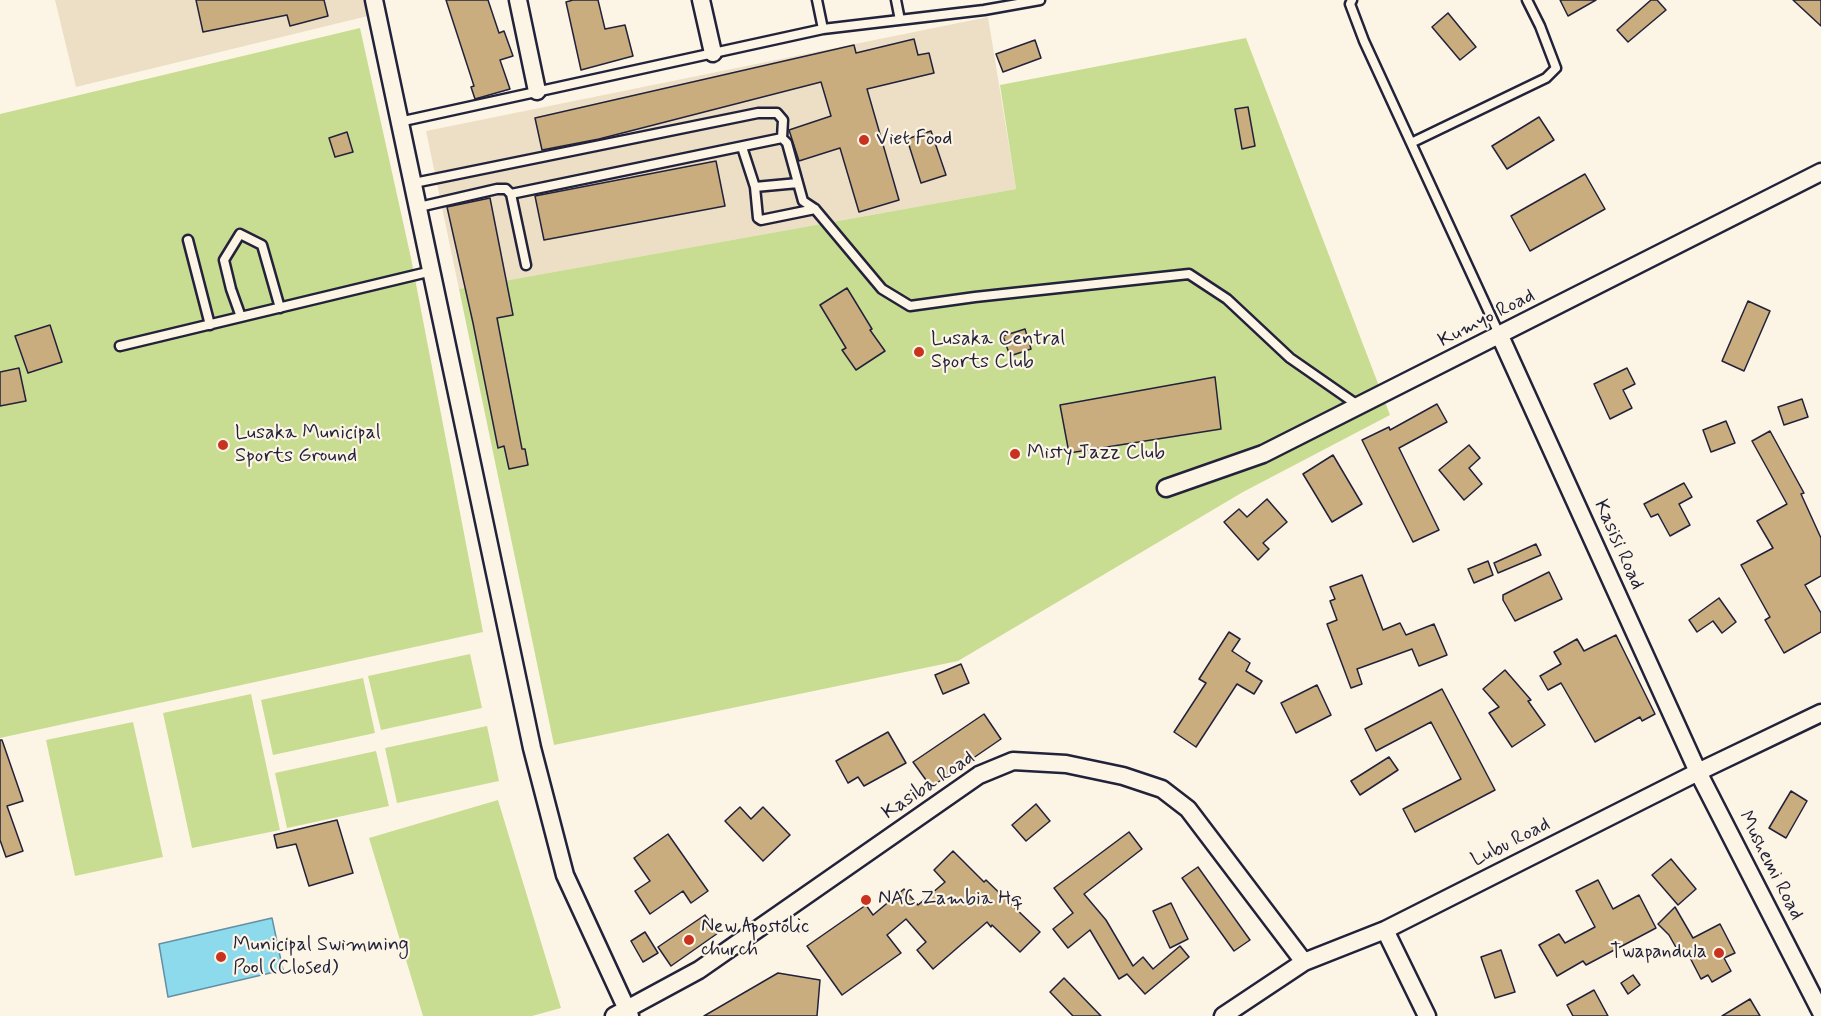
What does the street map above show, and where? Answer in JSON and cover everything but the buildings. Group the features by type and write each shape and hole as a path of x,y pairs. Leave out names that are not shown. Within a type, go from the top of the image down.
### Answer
{"street":[{"path":"374,0 538,771 565,875 623,1014"},
{"path":"518,0 537,91"},
{"path":"701,0 713,53"},
{"name":"Kumyo Road","path":"1166,488 1263,454 1821,172"},
{"name":"Kasisi Road","path":"1500,336 1698,772"},
{"name":"Lubu Road","path":"1223,1016 1304,963 1385,930 1698,772 1821,713"},
{"name":"Kasiba Road","path":"623,1014 699,970 979,774 1013,761 1066,764 1123,776 1162,789 1188,809 1304,963"},
{"name":"Mushemi Road","path":"1698,772 1821,1012"},
{"path":"1385,930 1427,1016"}],"lane":[{"path":"817,0 823,29"},
{"path":"896,0 900,20"},
{"path":"399,122 823,29 984,10 1040,0"},
{"path":"1352,0 1350,4 1364,41 1500,336"},
{"path":"1411,143 1546,78 1556,68 1527,0"},
{"path":"414,183 758,113 777,113 783,120 782,138 787,143 803,201 815,209 882,289 910,306 1189,274 1227,299 1290,358 1359,406"},
{"path":"511,194 782,138"},
{"path":"742,147 755,187 758,218 761,220 815,209"},
{"path":"755,187 798,183"},
{"path":"419,207 497,189 506,189 511,194 526,265"},
{"path":"241,317 224,260 240,234 262,245 280,308"},
{"path":"188,240 210,325"},
{"path":"120,346 432,271"}],"shaded area":[{"path":"55,0 364,0 368,16 76,87"},
{"path":"988,17 1016,189 459,289 426,131"}],"green space":[{"name":"Lusaka Municipal Sports Ground","path":"360,28 411,258 483,632 0,738 0,114"},
{"name":"Lusaka Central Sports Club","path":"1246,38 1390,415 1243,492 958,661 554,745 459,289 1016,189 1000,85"},
{"path":"470,654 482,708 381,730 368,676"},
{"path":"363,678 375,733 273,755 261,700"},
{"path":"251,694 280,830 192,848 163,713"},
{"path":"133,722 163,857 75,876 46,740"},
{"path":"487,726 499,781 397,803 385,748"},
{"path":"376,751 389,806 287,828 275,773"},
{"path":"498,800 561,1008 532,1016 423,1016 369,838"}],"water":[{"name":"Municipal Swimming Pool (Closed)","path":"272,918 283,970 168,997 159,944"}],"place":[{"name":"Viet Food","path":"864,140"},
{"name":"Lusaka Central Sports Club","path":"919,352"},
{"name":"Lusaka Municipal Sports Ground","path":"223,445"},
{"name":"Misty Jazz Club","path":"1015,454"},
{"name":"NAC Zambia Hq","path":"866,900"},
{"name":"New Apostolic church","path":"689,940"},
{"name":"Twapandula","path":"1719,953"},
{"name":"Municipal Swimming Pool (Closed)","path":"221,957"}]}
